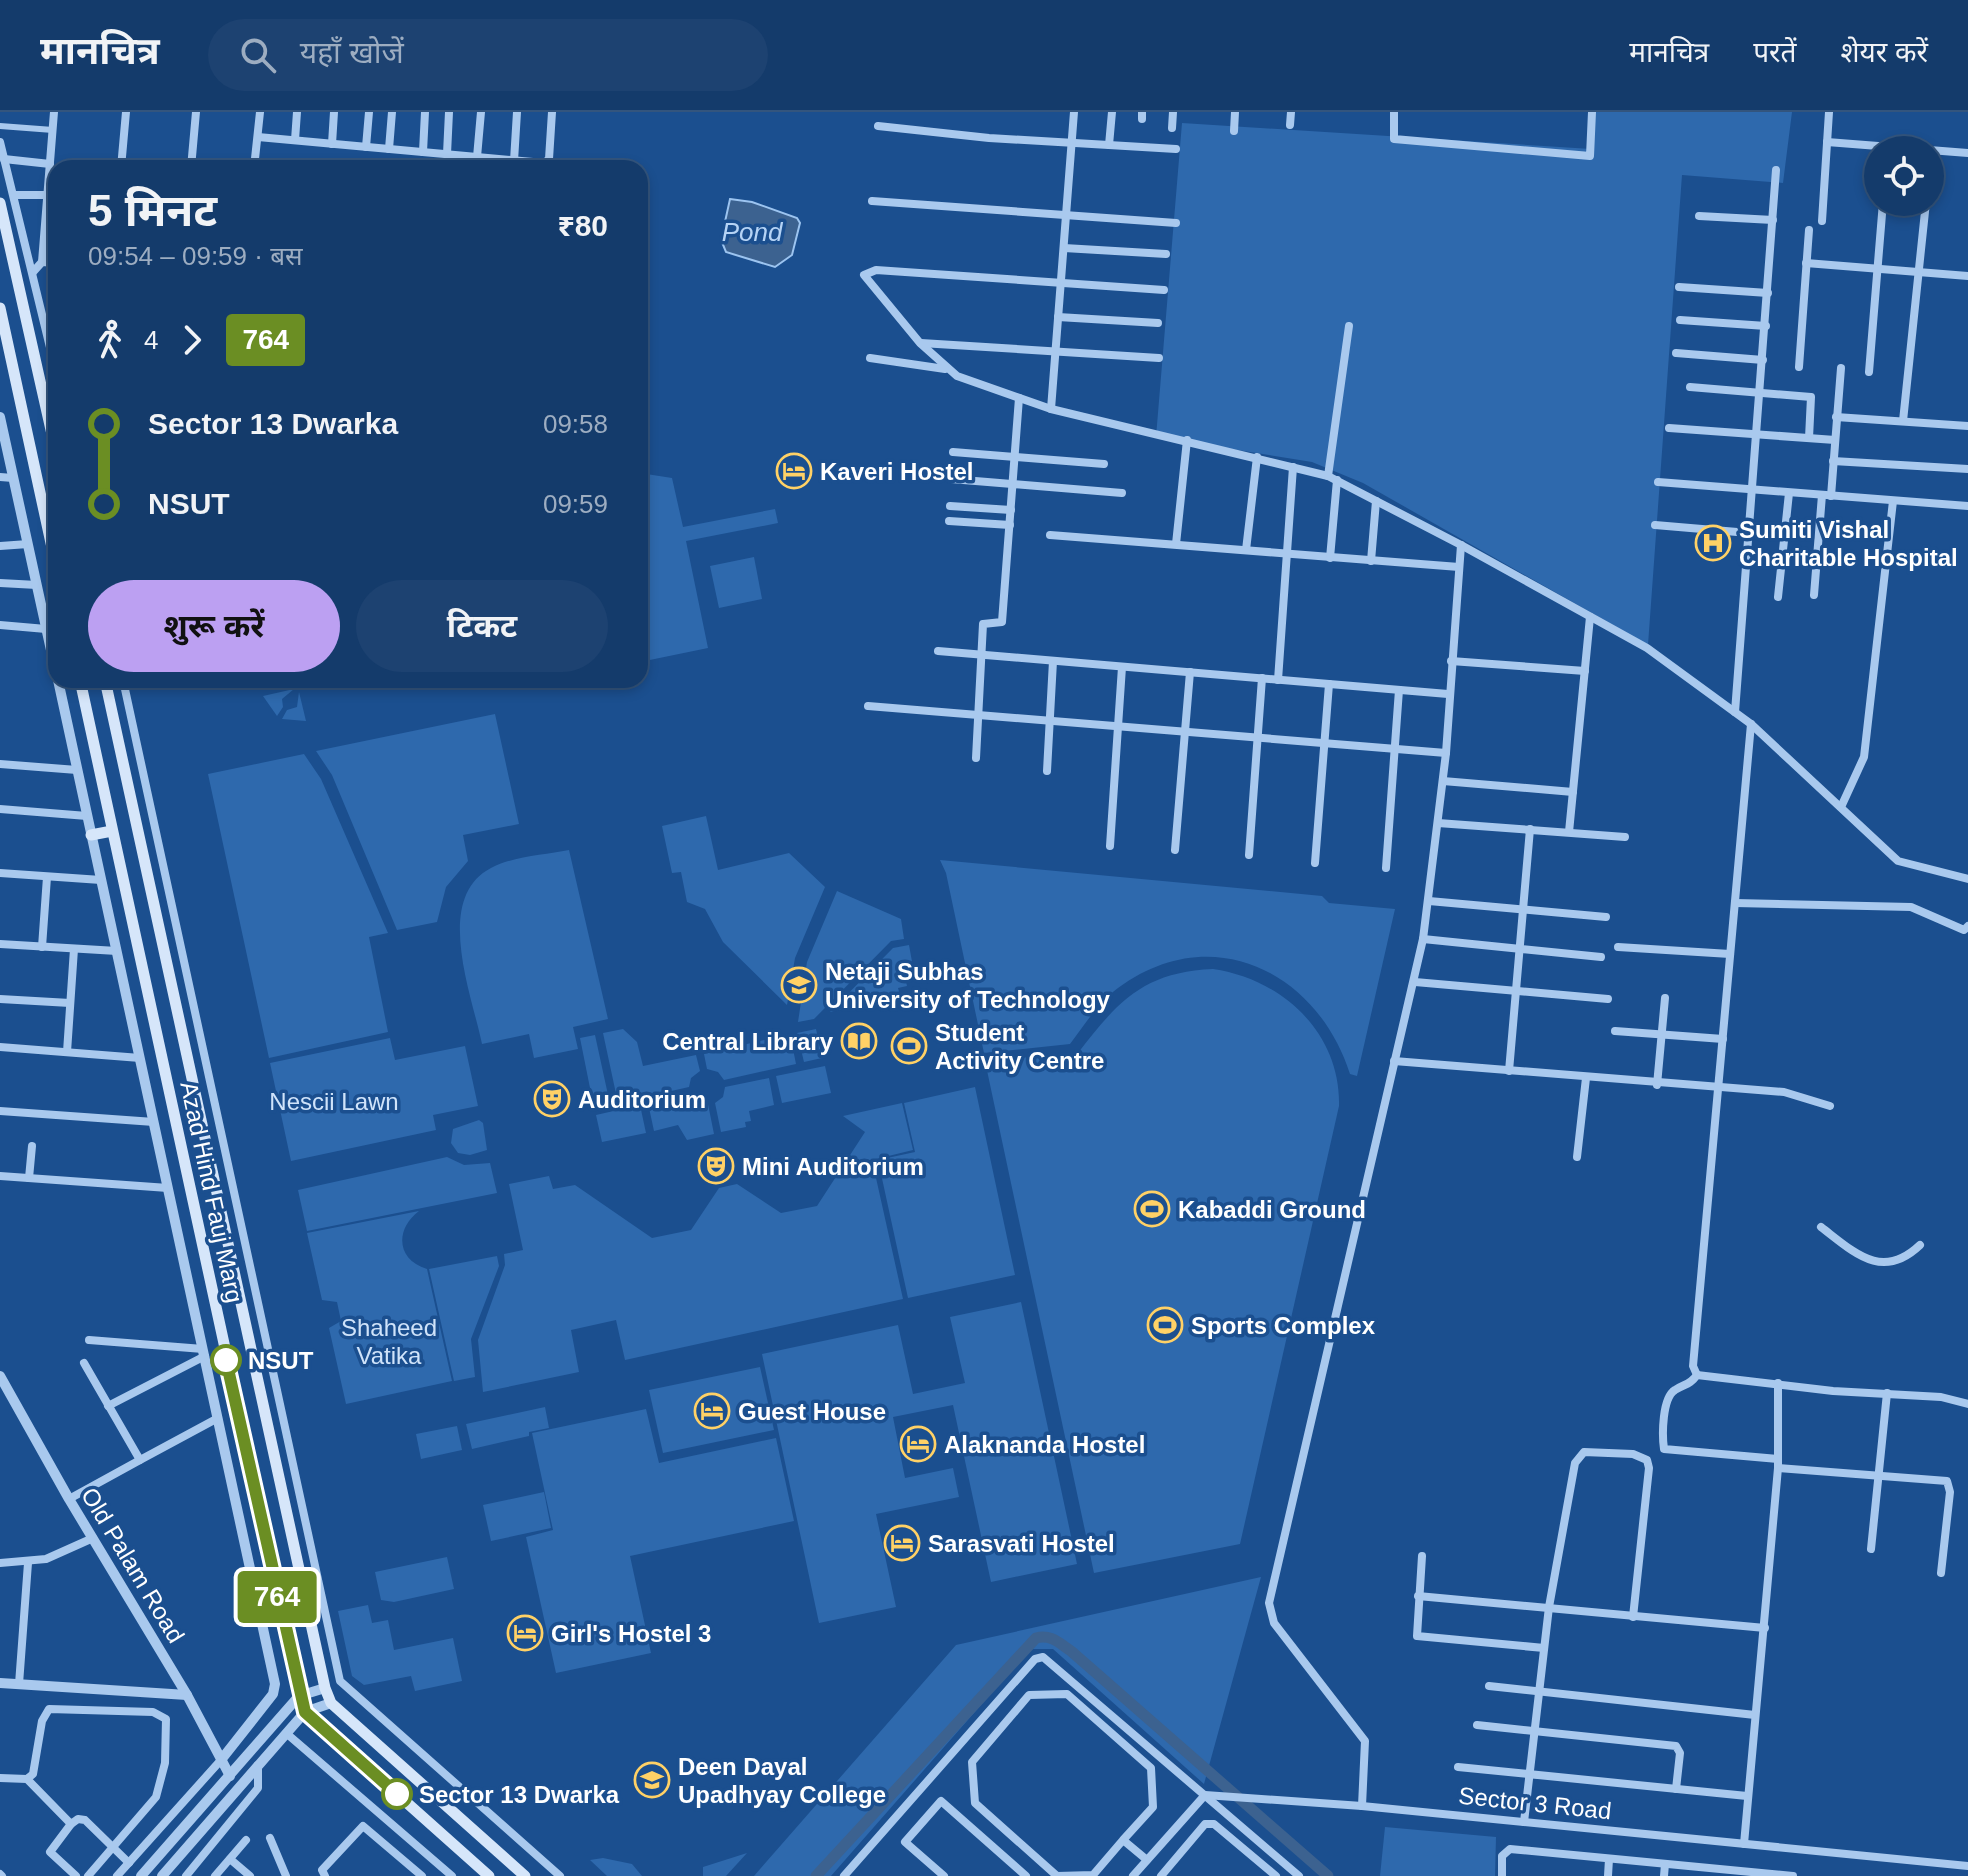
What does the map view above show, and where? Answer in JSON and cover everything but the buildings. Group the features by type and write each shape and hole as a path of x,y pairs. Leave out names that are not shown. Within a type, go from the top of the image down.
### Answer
{"main road":[{"path":"0,203 48,416"},
{"path":"0,308 48,529"},
{"name":"Azad Hind Fauj Marg","path":"82,688 299,1696 305,1712"},
{"name":"Azad Hind Fauj Marg","path":"107,688 325,1688 331,1703"},
{"path":"91,835 112,831"},
{"path":"331,1703 525,1876"},
{"path":"305,1712 489,1876"}],"street":[{"path":"50,160 54,112"},
{"path":"122,160 126,112"},
{"path":"192,160 196,112"},
{"path":"255,160 260,112"},
{"path":"295,140 297,112"},
{"path":"332,144 334,112"},
{"path":"366,147 369,112"},
{"path":"389,149 392,112"},
{"path":"423,152 425,112"},
{"path":"449,112 449,160"},
{"path":"477,157 481,112"},
{"path":"514,160 517,112"},
{"path":"547,160 552,112"},
{"path":"1051,409 1074,112"},
{"path":"1109,145 1112,112"},
{"path":"1172,128 1173,112"},
{"path":"1234,131 1235,112"},
{"path":"1290,125 1291,112"},
{"path":"1394,112 1394,139 1590,156 1592,112"},
{"path":"1822,221 1829,112"},
{"path":"0,126 53,130"},
{"path":"878,126 1071,144 1176,149"},
{"path":"258,137 505,160"},
{"path":"0,142 48,337"},
{"path":"1827,142 1864,146"},
{"path":"1944,152 1968,153"},
{"path":"4,159 48,164"},
{"path":"1735,712 1776,170"},
{"path":"33,272 42,262 48,185"},
{"path":"14,195 47,195"},
{"path":"872,201 1176,223"},
{"path":"1699,216 1773,220"},
{"path":"1869,372 1882,216"},
{"path":"1903,421 1925,216"},
{"path":"1799,367 1809,230"},
{"path":"1064,248 1166,254"},
{"path":"42,262 48,262"},
{"path":"1806,263 1968,276"},
{"path":"946,370 869,285 866,272 1164,290"},
{"path":"1679,287 1768,293"},
{"path":"1058,317 1158,323"},
{"path":"1680,320 1766,326"},
{"path":"1328,476 1349,326"},
{"path":"920,343 1159,358"},
{"path":"1676,353 1763,360"},
{"path":"870,358 946,370 1051,409 1257,457 1337,480 1647,648 1751,724 1898,861 1968,879"},
{"path":"1814,595 1833,461 1841,368"},
{"path":"1690,387 1811,397 1809,438"},
{"path":"976,758 983,624 1002,622 1019,398"},
{"path":"1836,417 1968,426"},
{"path":"1,422 48,638"},
{"path":"1669,428 1835,440"},
{"path":"1176,544 1187,440"},
{"path":"953,452 1104,464"},
{"path":"1246,550 1257,457"},
{"path":"1833,461 1968,469"},
{"path":"1278,680 1293,467"},
{"path":"0,477 13,478"},
{"path":"951,479 1122,493"},
{"path":"1330,558 1337,480"},
{"path":"1658,482 1968,506"},
{"path":"1778,597 1789,493"},
{"path":"1371,561 1376,501"},
{"path":"1841,807 1864,757 1893,501"},
{"path":"950,506 1011,510"},
{"path":"949,521 1010,525"},
{"path":"1655,525 1749,533"},
{"path":"1050,535 1459,567"},
{"path":"0,546 28,544"},
{"path":"1362,1806 1365,1741 1274,1623 1269,1603 1423,939 1446,753 1461,545"},
{"path":"0,583 37,585"},
{"path":"1569,832 1590,617"},
{"path":"0,625 46,629"},
{"path":"938,651 1448,694"},
{"path":"1047,771 1053,661"},
{"path":"1451,661 1585,671"},
{"path":"1110,846 1122,667"},
{"path":"1175,850 1190,672"},
{"path":"1249,855 1262,678"},
{"path":"1315,863 1329,684"},
{"path":"60,688 275,1684 273,1694 221,1760 117,1876"},
{"path":"125,688 261,1329 340,1681 560,1876"},
{"path":"1386,868 1399,690"},
{"path":"868,706 1446,753"},
{"path":"1751,724 1693,1366 1697,1375 1706,1379 1941,1397 1968,1404"},
{"path":"0,764 77,770"},
{"path":"1443,781 1573,792"},
{"path":"0,809 87,816"},
{"path":"1438,823 1625,837"},
{"path":"1509,1071 1530,829"},
{"path":"0,873 101,880"},
{"path":"42,947 47,877"},
{"path":"1429,901 1606,917"},
{"path":"1735,903 1911,907 1967,931"},
{"path":"1423,939 1601,957"},
{"path":"0,944 117,951"},
{"path":"1618,947 1730,954"},
{"path":"67,1052 74,949"},
{"path":"1415,982 1608,999"},
{"path":"1657,1085 1665,998"},
{"path":"0,999 70,1003"},
{"path":"1615,1031 1723,1039"},
{"path":"0,1047 140,1058"},
{"path":"1394,1061 1657,1085 1784,1092 1830,1106"},
{"path":"1577,1157 1586,1078"},
{"path":"0,1111 154,1122"},
{"path":"29,1178 32,1146"},
{"path":"0,1177 168,1188"},
{"path":"1821,1227 1860,1255 1884,1263 1896,1264 1920,1245"},
{"path":"89,1340 204,1353"},
{"path":"108,1406 204,1353"},
{"path":"84,1363 140,1460"},
{"path":"1697,1375 1690,1385 1673,1391 1667,1399 1664,1449 1947,1481 1950,1492 1941,1573"},
{"name":"Old Palam Road","path":"1,1378 69,1499 187,1695 230,1776"},
{"path":"1744,1844 1778,1463 1778,1383"},
{"path":"1871,1549 1887,1393"},
{"path":"69,1499 218,1418"},
{"path":"1524,1822 1549,1607 1578,1456 1584,1452 1633,1454 1647,1460 1649,1468 1633,1617"},
{"path":"0,1563 28,1563 46,1559 93,1538"},
{"path":"1422,1556 1416,1633 1422,1638 1544,1648"},
{"path":"19,1684 28,1563"},
{"path":"1418,1596 1765,1628"},
{"path":"844,1876 1035,1659 1043,1657 1299,1876"},
{"path":"0,1683 187,1695"},
{"path":"1489,1686 1755,1715"},
{"path":"141,1876 299,1696 325,1688"},
{"path":"1067,1694 1151,1768 1153,1807 1123,1840 1093,1875 1057,1876 975,1803 972,1762 1029,1695 1067,1694"},
{"path":"162,1876 305,1712 331,1703"},
{"path":"27,1779 35,1767 42,1721 49,1709 161,1715 167,1725 163,1781 149,1806 88,1876"},
{"path":"1477,1725 1679,1747 1676,1789"},
{"path":"286,1733 452,1876"},
{"path":"186,1876 258,1788 258,1765"},
{"path":"1458,1767 1747,1796"},
{"path":"0,1778 27,1779 71,1824"},
{"path":"1133,1876 1205,1795"},
{"name":"Sector 3 Road","path":"1205,1795 1362,1806 1968,1867"},
{"path":"944,1876 905,1842 941,1801 1026,1876"},
{"path":"76,1876 50,1852 78,1819 85,1820 129,1863"},
{"path":"1161,1876 1205,1824 1214,1824 1276,1876"},
{"path":"321,1875 363,1826 422,1876"},
{"path":"270,1838 286,1876"},
{"path":"215,1876 246,1840"},
{"path":"1123,1840 1147,1860"},
{"path":"1502,1876 1502,1856 1510,1849 1793,1876"},
{"path":"230,1859 250,1876"},
{"path":"1608,1876 1609,1859"},
{"path":"1664,1876 1665,1864"},
{"path":"1967,1876 1968,1867"}],"green space":[{"path":"1593,112 1792,112 1783,183 1682,175 1648,645 1363,483 1312,462 1156,437 1182,123 1591,149"},
{"path":"648,474 672,478 683,527 775,509 778,523 686,541 708,648 648,660"},
{"path":"754,557 762,599 719,608 710,566"},
{"path":"294,689 282,699 283,707 277,716 263,696"},
{"path":"299,692 306,721 282,719 287,710 297,707"},
{"path":"495,714 519,824 463,835 468,861 446,887 437,922 397,930 332,775 316,751"},
{"path":"304,754 321,779 388,933 369,937 388,1032 269,1058 208,774"},
{"path":"706,816 718,870 789,853 825,887 795,958 787,1005 723,942 705,909 687,902 681,872 672,873 662,826"},
{"path":"569,850 608,1019 573,1027 578,1049 534,1058 529,1034 482,1044 461,949 460,924 464,901 474,882 491,868 519,858"},
{"path":"940,860 1322,896 1329,903 1395,909 1357,1076 1350,1074 1334,1038 1313,1007 1287,983 1256,966 1224,958 1189,958 1153,968 1111,994 1070,1044 984,1053 946,873"},
{"path":"837,891 901,919 904,939 891,941 814,1019 798,1022 807,962"},
{"path":"909,945 913,967 903,969 907,986 898,988 900,995 830,1012 893,948"},
{"name":"Sports Complex","path":"1213,969 1262,984 1284,997 1303,1014 1330,1055 1337,1080 1339,1106 1240,1544 1094,1573 985,1061 1078,1053 1120,1004 1151,983 1189,971"},
{"path":"623,1029 637,1042 643,1066 696,1055 700,1071 691,1078 689,1087 618,1103 603,1033"},
{"path":"816,1029 822,1058 804,1062 797,1033"},
{"path":"790,1034 796,1064 724,1080 718,1072 707,1069 704,1054"},
{"path":"595,1035 610,1104 594,1108 580,1038"},
{"name":"Nescii Lawn","path":"390,1038 395,1060 465,1046 478,1106 433,1115 436,1130 291,1161 270,1063"},
{"path":"825,1066 831,1093 782,1103 776,1076"},
{"path":"769,1078 774,1105 749,1111 751,1121 745,1122 746,1127 721,1132 715,1103 723,1097 725,1087"},
{"path":"975,1087 1015,1275 908,1298 878,1160 915,1152 904,1103"},
{"path":"690,1094 697,1103 708,1104 714,1134 687,1140 678,1125 654,1131 648,1103"},
{"path":"902,1103 913,1150 872,1160 903,1299 625,1360 616,1320 571,1330 579,1372 483,1392 478,1340 505,1265 504,1254 523,1250 509,1184 549,1176 553,1189 575,1185 652,1238 691,1230 719,1188 737,1184 781,1213 817,1206 865,1132 843,1116"},
{"path":"640,1105 646,1133 602,1142 596,1115"},
{"path":"479,1120 483,1123 487,1150 470,1155 458,1153 451,1143 453,1129"},
{"name":"Nescii Lawn","path":"447,1157 464,1165 490,1163 497,1193 307,1231 298,1190"},
{"name":"Shaheed Vatika","path":"419,1211 406,1226 402,1243 409,1259 427,1269 452,1381 346,1404 329,1328 341,1321 337,1302 322,1300 307,1233"},
{"path":"497,1256 499,1266 471,1339 475,1377 454,1381 429,1269"},
{"path":"1021,1302 1077,1564 991,1582 953,1405 893,1417 905,1478 953,1468 959,1497 876,1514 896,1607 819,1623 762,1354 898,1325 913,1394 965,1383 950,1317"},
{"path":"760,1367 774,1430 663,1453 649,1390"},
{"path":"545,1407 549,1428 529,1432 529,1436 472,1449 466,1424"},
{"path":"646,1409 659,1463 776,1438 794,1521 630,1556 651,1653 556,1673 526,1537 553,1530 532,1433"},
{"path":"457,1426 462,1450 421,1459 416,1434"},
{"path":"544,1492 551,1528 491,1541 483,1505"},
{"path":"447,1557 454,1589 394,1602 381,1600 375,1572"},
{"path":"1261,1577 1204,1784 1053,1649 1030,1649 831,1876 754,1876 956,1645"},
{"path":"368,1605 372,1623 388,1620 394,1650 453,1638 462,1681 415,1691 411,1676 364,1685 352,1676 338,1611"},
{"path":"1385,1827 1496,1837 1495,1876 1380,1876"},
{"path":"747,1853 726,1876 703,1876 703,1867"},
{"path":"603,1858 632,1864 642,1876 607,1876 590,1860"}],"water":[{"name":"Pond","path":"730,199 752,202 797,218 800,223 792,255 775,267 726,252 721,240"}],"waterway":[{"path":"816,1876 1036,1638 1041,1637 1055,1640 1071,1651 1328,1876"}],"bus line":[{"name":"764","path":"226,1360 305,1712 397,1794"}],"place":[{"name":"Kaveri Hostel","path":"794,471"},
{"name":"Sumiti Vishal Charitable Hospital","path":"1713,543"},
{"name":"Netaji Subhas University of Technology","path":"799,985"},
{"name":"Central Library","path":"859,1041"},
{"name":"Student Activity Centre","path":"909,1046"},
{"name":"Auditorium","path":"552,1099"},
{"name":"Mini Auditorium","path":"716,1166"},
{"name":"Kabaddi Ground","path":"1152,1209"},
{"name":"Sports Complex","path":"1165,1325"},
{"name":"NSUT","path":"226,1360"},
{"name":"Guest House","path":"712,1411"},
{"name":"Alaknanda Hostel","path":"918,1444"},
{"name":"Sarasvati Hostel","path":"902,1543"},
{"name":"Girl's Hostel 3","path":"525,1633"},
{"name":"Deen Dayal Upadhyay College","path":"652,1780"},
{"name":"Sector 13 Dwarka","path":"397,1794"}]}
